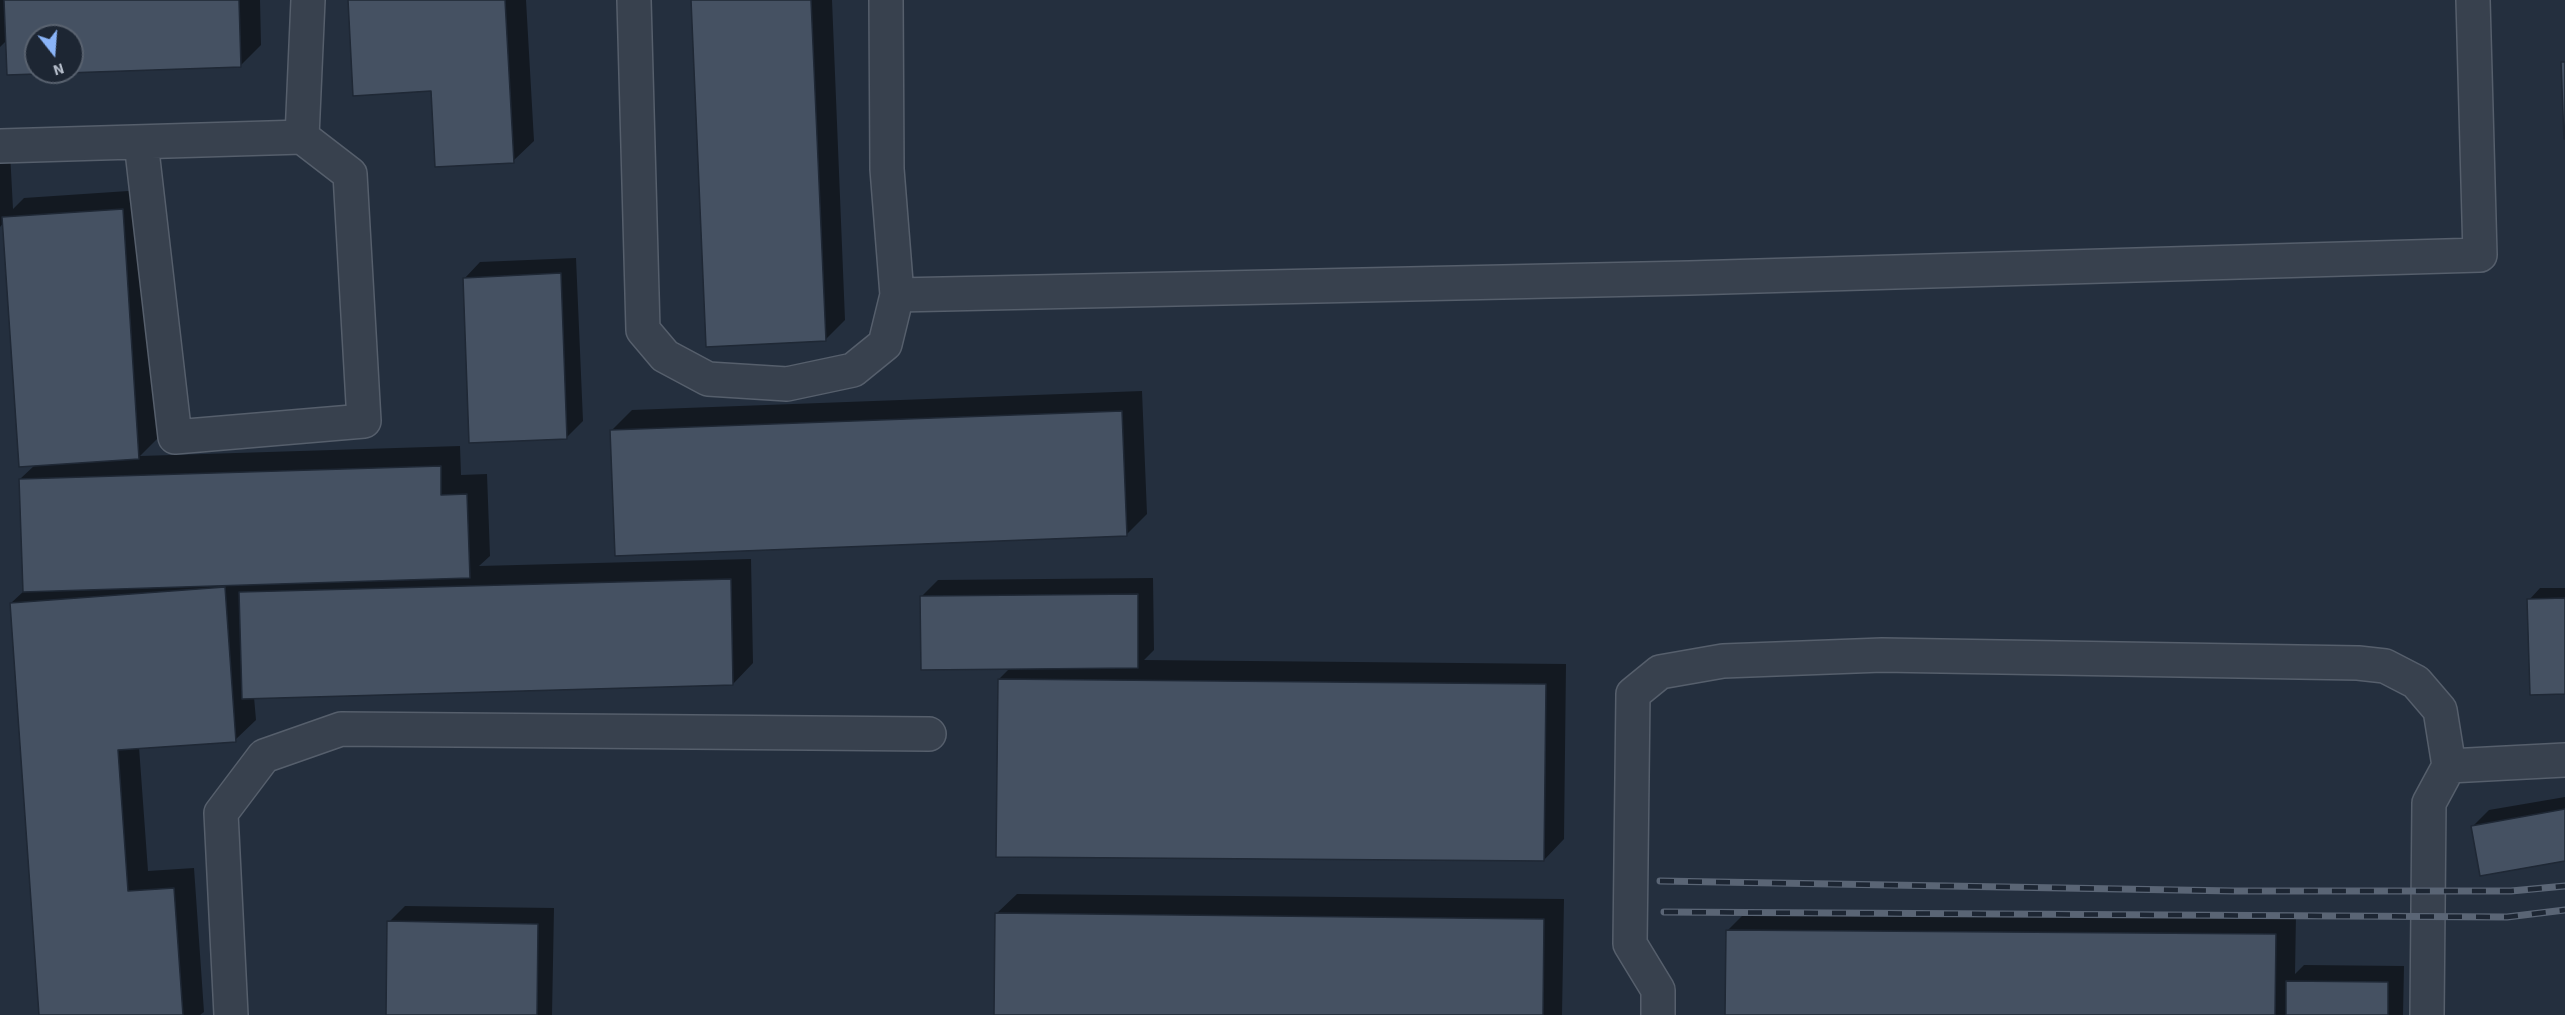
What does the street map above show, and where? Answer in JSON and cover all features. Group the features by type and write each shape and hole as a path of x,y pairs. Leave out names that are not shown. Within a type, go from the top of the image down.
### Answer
{"lane":[{"path":"302,137 308,0"},
{"path":"634,0 643,330 665,356 708,379 787,384 853,370 885,344 897,295 887,169 886,0"},
{"path":"897,295 1701,278 2480,255 2473,0"},
{"path":"0,146 302,137 350,174 364,421 175,437 141,142"},
{"path":"1658,1015 1658,990 1630,944 1633,694 1660,672 1723,661 1882,655 2358,663 2385,666 2416,682 2440,710 2449,765 2429,803 2427,1015"},
{"path":"231,1015 221,813 264,756 341,729 929,734"},
{"path":"2449,765 2565,760"}],"building":[{"path":"4,0 239,0 241,67 84,72 84,24 24,24 24,74 7,75"},
{"path":"348,0 505,0 514,163 435,167 431,91 353,96"},
{"path":"691,0 811,0 826,341 706,347"},
{"path":"2561,62 2565,62 2565,139 2564,139"},
{"path":"123,209 139,459 19,467 2,217"},
{"path":"561,273 567,439 469,443 463,278"},
{"path":"1122,411 1127,536 615,556 610,430"},
{"path":"441,466 441,495 467,494 470,578 23,592 19,479"},
{"path":"731,579 733,685 242,699 239,592"},
{"path":"225,587 236,742 118,750 128,891 174,888 183,1015 39,1015 10,603"},
{"path":"1138,594 1138,668 921,670 920,596"},
{"path":"2565,598 2565,694 2530,695 2527,599"},
{"path":"998,679 1546,684 1544,861 996,857"},
{"path":"2565,809 2565,861 2480,876 2471,826"},
{"path":"995,913 1544,919 1543,1015 994,1015"},
{"path":"387,921 538,924 537,1015 386,1015"},
{"path":"1726,930 2276,934 2275,1015 1725,1015"},
{"path":"2286,981 2388,982 2388,1015 2286,1015"}],"railway":[{"path":"1660,881 2234,891 2511,891 2565,886"},
{"path":"1664,912 2507,917 2565,910"}]}
